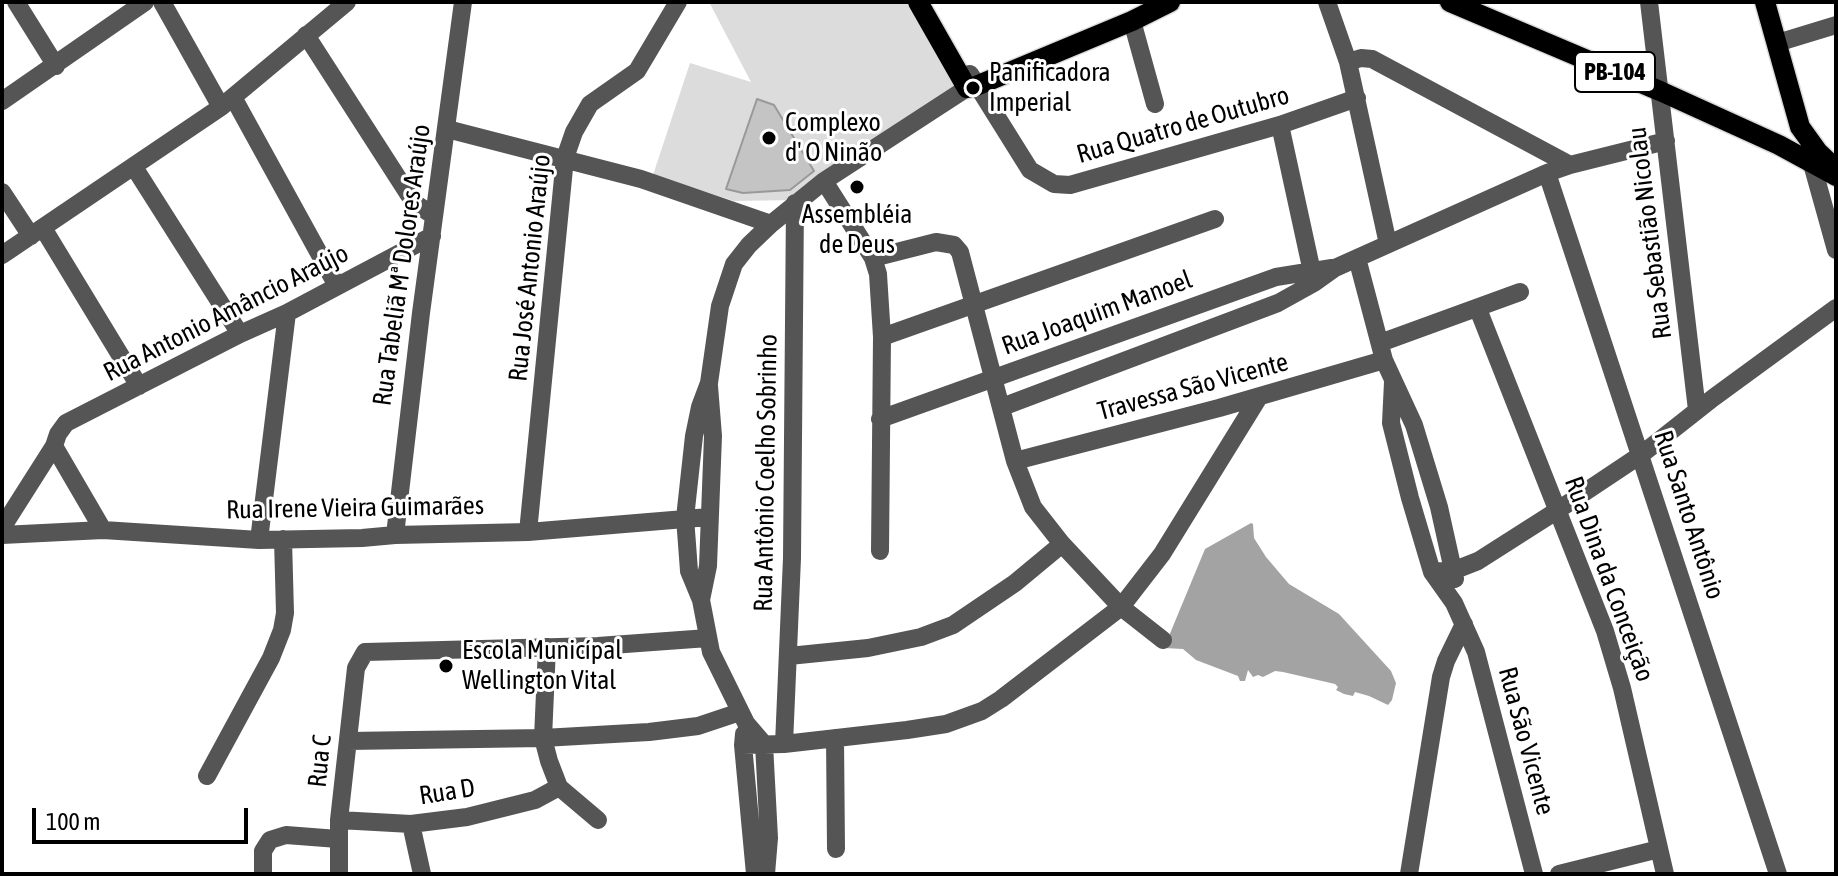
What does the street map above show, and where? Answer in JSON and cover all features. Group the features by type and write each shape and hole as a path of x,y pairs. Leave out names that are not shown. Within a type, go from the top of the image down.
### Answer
{"main road":[{"path":"918,2 972,86 1132,21 1170,2"},
{"name":"PB-104","path":"1450,2 1660,91 1779,145 1836,176"},
{"path":"1765,2 1800,127 1818,152 1836,169"},
{"path":"1779,145 1792,140 1800,127"}],"street":[{"path":"16,2 56,66"},
{"path":"2,101 145,2"},
{"path":"162,2 227,102 337,286"},
{"path":"2,255 227,102 347,2"},
{"name":"Rua Tabeliã Mª Dolores Araújo","path":"395,535 463,2"},
{"name":"Rua José Antonio Araújo","path":"528,532 565,158 574,132 590,104 637,71 678,2"},
{"name":"Rua Quatro de Outubro","path":"928,2 972,86 1030,170 1054,184 1070,185 1280,125 1357,98"},
{"path":"1327,2 1348,62 1388,244"},
{"name":"Rua Sebastião Nicolau","path":"1648,3 1697,410"},
{"path":"1132,21 1155,104"},
{"path":"1777,43 1836,25"},
{"path":"306,35 407,192 416,204 434,216"},
{"path":"1348,62 1372,59 1570,165"},
{"path":"766,874 769,838 764,744 743,718 716,662 701,600 689,571 685,518 694,436 709,383 726,284 734,264 749,245 795,203 972,86"},
{"path":"1280,125 1313,277"},
{"path":"447,129 641,179 771,224"},
{"name":"Rua Joaquim Manoel","path":"1002,407 1278,303 1313,277 1547,173 1666,141"},
{"path":"1812,164 1836,250"},
{"path":"134,167 240,334"},
{"name":"Rua Santo Antônio","path":"1547,173 1778,874"},
{"path":"824,181 873,258 880,293 880,551"},
{"path":"2,192 37,232 139,386"},
{"name":"Rua Antônio Coelho Sobrinho","path":"784,744 789,656 795,203"},
{"path":"882,337 1215,219"},
{"name":"Rua Antonio Amâncio Araújo","path":"2,528 66,423 287,313 432,236"},
{"path":"873,258 936,242 954,245 960,252 1015,461 1033,507 1062,544 1121,607 1163,640"},
{"name":"Rua São Vicente","path":"1357,258 1382,352 1414,425 1439,507 1455,570 1454,603"},
{"name":"Rua Joaquim Manoel","path":"880,419 1276,277 1313,277"},
{"name":"Travessa São Vicente","path":"1015,461 1259,397 1382,352 1520,292"},
{"path":"1432,572 1455,570 1503,547 1642,454 1836,308"},
{"name":"Rua Dina da Conceição","path":"1478,309 1605,631 1622,688 1665,874"},
{"path":"259,540 287,313"},
{"name":"Rua São Vicente","path":"1393,382 1391,423 1432,572 1454,603 1476,652 1534,874"},
{"path":"701,600 708,566 713,412 709,383"},
{"path":"743,745 784,744 946,724 982,711 1121,607 1162,554 1259,397"},
{"path":"54,446 103,530"},
{"name":"Rua Irene Vieira Guimarães","path":"2,535 103,530 259,540 362,538 528,532 709,517"},
{"path":"207,776 271,658 282,630 285,613 283,539"},
{"path":"789,656 868,648 921,637 953,625 996,597 1062,544"},
{"path":"1409,874 1441,677 1464,624"},
{"path":"598,820 559,787 543,738 547,647 708,638"},
{"name":"Rua C","path":"339,874 338,830 356,668 361,655 371,651 547,647"},
{"path":"348,741 543,738 649,732 743,718"},
{"path":"743,718 755,874"},
{"path":"835,738 836,849"},
{"name":"Rua D","path":"263,874 263,851 270,840 286,835 467,817 535,800 559,787"},
{"path":"411,824 422,874"},
{"path":"1559,874 1659,849"}],"shaded area":[{"path":"709,2 908,2 957,83 943,102 796,200 734,201 653,175 690,63 751,82"},
{"path":"1251,523 1254,538 1289,584 1339,614 1391,671 1396,683 1388,705 1355,692 1353,696 1344,694 1336,690 1338,687 1335,684 1283,672 1253,677 1248,670 1245,681 1240,681 1238,676 1196,660 1183,649 1164,648 1205,549"}],"building":[{"name":"Complexo d' O Ninão","path":"757,99 774,105 814,171 790,190 743,193 726,189"}],"place":[{"name":"Panificadora Imperial","path":"973,88"},
{"name":"Complexo d' O Ninão","path":"769,138"},
{"name":"Assembléia de Deus","path":"857,187"},
{"name":"Escola Municípal Wellington Vital","path":"446,666"}]}
